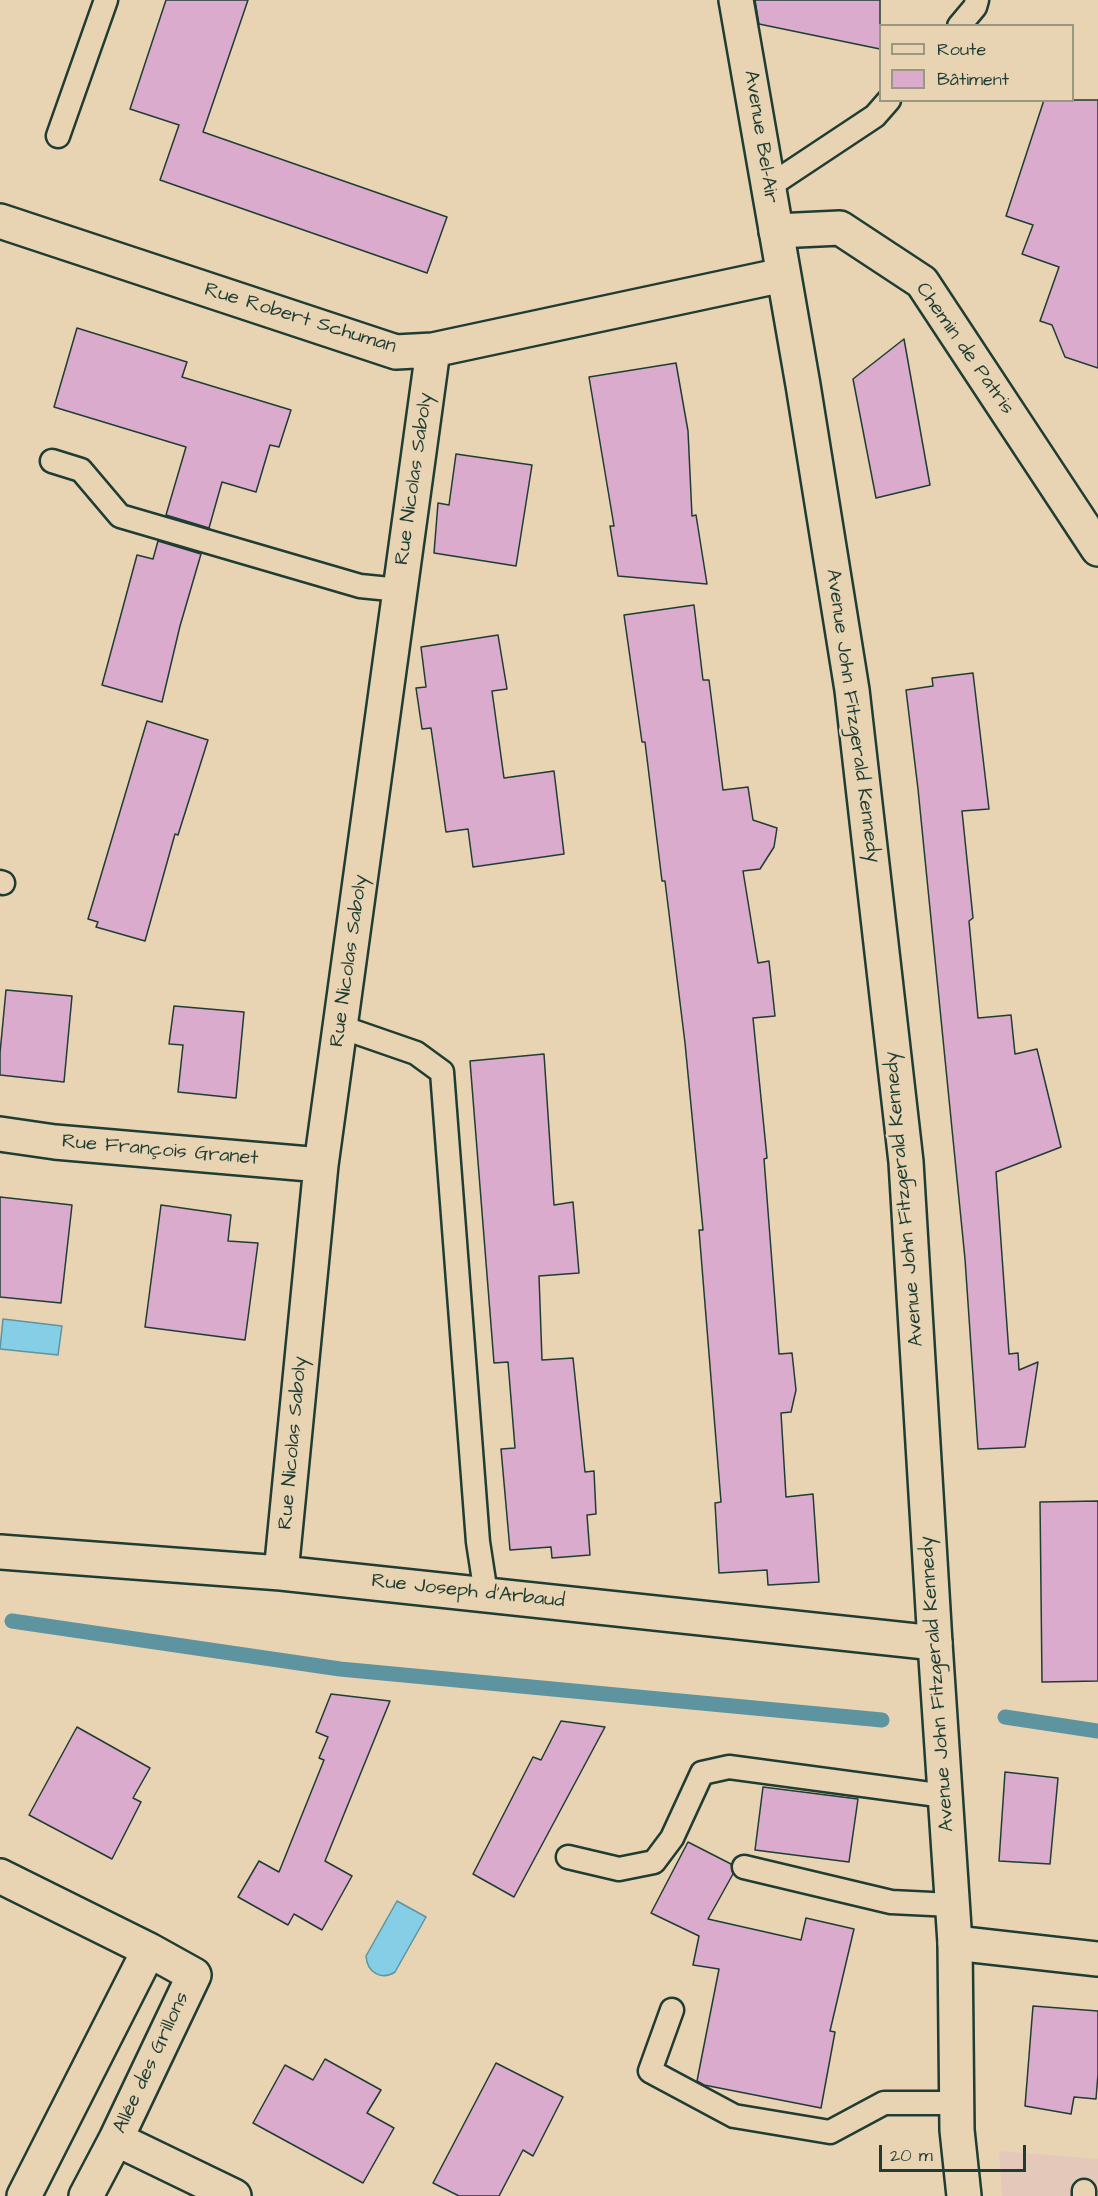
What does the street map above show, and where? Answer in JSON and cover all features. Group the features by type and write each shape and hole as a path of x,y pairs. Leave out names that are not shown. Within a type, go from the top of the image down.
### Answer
{"street":[{"name":"Avenue Bel-Air","path":"736,0 783,275"},
{"name":"Rue Robert Schuman","path":"0,221 396,352 433,350 783,275"},
{"name":"Chemin de Patris","path":"776,231 840,228 922,282 1089,510 1098,549"},
{"name":"Avenue John Fitzgerald Kennedy","path":"783,275 804,385 852,690 906,1162 955,1943 957,2116 952,2196"},
{"name":"Rue Nicolas Saboly","path":"281,1573 321,1165 433,350"},
{"name":"Rue François Granet","path":"0,1134 55,1142 321,1165"},
{"name":"Rue Joseph d'Arbaud","path":"0,1552 281,1573 935,1642"},
{"name":"Allée des Grillons","path":"0,1876 150,1950 194,1975 116,2139 86,2196"},
{"path":"955,1943 1098,1959"},
{"path":"24,2196 150,1950"},
{"name":"Avenue John Fitzgerald Kennedy","path":"957,2116 964,2196"},
{"path":"116,2139 234,2196"}],"lane":[{"path":"58,136 106,0"},
{"path":"961,24 975,7 977,0"},
{"path":"768,186 875,116 888,102"},
{"path":"52,460 81,470 120,516 360,586 400,590"},
{"path":"341,1027 416,1053 442,1072 478,1542 486,1594"},
{"path":"568,1857 619,1869 654,1862 672,1838 702,1773 729,1767 945,1796"},
{"path":"744,1867 891,1902 952,1905"},
{"path":"672,2010 650,2071 734,2116 830,2132 884,2103 957,2116"}],"shaded area":[{"path":"999,2151 1098,2159 1098,2196 1002,2196"}],"water":[{"path":"3,1319 62,1326 58,1355 0,1349"},
{"path":"397,1901 426,1917 395,1972 385,1976 369,1967 366,1956"}],"building":[{"path":"166,0 248,0 203,132 447,217 427,273 160,180 179,125 130,109"},
{"path":"755,0 880,0 879,49 759,24"},
{"path":"1098,100 1098,368 1065,357 1052,325 1040,321 1059,267 1022,254 1033,225 1006,216 1043,102"},
{"path":"77,328 187,362 182,377 291,410 279,447 270,445 256,492 222,482 209,528 166,515 186,447 54,407"},
{"path":"904,339 930,485 876,498 853,379"},
{"path":"676,363 688,431 692,516 696,515 707,584 618,576 610,526 614,526 589,377"},
{"path":"456,454 532,465 516,566 434,553 438,503 449,505"},
{"path":"158,541 201,554 180,626 162,702 102,685 137,555 153,559"},
{"path":"694,605 703,680 709,680 723,790 748,787 753,820 777,828 774,847 760,869 743,871 758,963 769,961 775,1016 753,1018 767,1158 764,1159 779,1354 792,1353 796,1390 791,1412 781,1413 786,1497 813,1494 819,1582 768,1585 767,1570 719,1573 715,1503 721,1502 699,1230 703,1230 685,1043 665,881 662,881 645,742 642,742 624,615"},
{"path":"498,635 507,689 492,691 504,778 554,771 564,854 473,867 468,829 446,832 431,728 422,729 416,688 426,687 421,647"},
{"path":"973,673 989,809 962,811 973,918 969,921 978,1018 1011,1015 1015,1054 1037,1049 1061,1147 996,1172 1009,1354 1018,1353 1019,1370 1038,1362 1025,1447 978,1449 965,1259 906,690 933,686 932,678"},
{"path":"147,721 208,740 178,835 175,834 145,941 96,927 98,922 88,919"},
{"path":"6,990 72,996 64,1082 0,1075"},
{"path":"174,1006 244,1012 236,1098 178,1092 183,1045 169,1044"},
{"path":"544,1054 554,1205 573,1202 579,1273 539,1276 542,1360 573,1358 585,1472 594,1471 596,1514 587,1515 590,1555 552,1558 551,1547 510,1550 501,1449 515,1448 508,1362 494,1363 470,1061"},
{"path":"0,1197 72,1205 61,1303 0,1297"},
{"path":"161,1205 231,1215 228,1241 258,1243 245,1340 145,1327"},
{"path":"1098,1501 1098,1681 1042,1682 1040,1502"},
{"path":"331,1694 390,1701 325,1861 352,1876 322,1930 294,1914 288,1925 238,1897 259,1861 279,1872 324,1760 319,1758 328,1737 316,1732"},
{"path":"561,1721 605,1727 514,1897 473,1874 533,1757 541,1760"},
{"path":"77,1727 150,1768 133,1798 141,1802 112,1859 29,1815"},
{"path":"1005,1772 1058,1778 1050,1864 999,1861"},
{"path":"763,1787 858,1799 849,1862 755,1850"},
{"path":"688,1842 731,1864 733,1874 708,1919 801,1940 806,1918 854,1929 830,2031 835,2032 821,2108 704,2085 697,2081 719,1969 693,1965 699,1936 651,1913"},
{"path":"1033,2006 1098,2011 1096,2099 1074,2097 1071,2114 1025,2106"},
{"path":"325,2059 381,2090 367,2113 394,2128 363,2183 253,2123 285,2065 313,2080"},
{"path":"496,2063 563,2097 533,2156 523,2150 499,2196 459,2196 433,2183"}],"waterway":[{"path":"12,1621 340,1669 882,1720"},
{"path":"1005,1717 1098,1731"}]}
